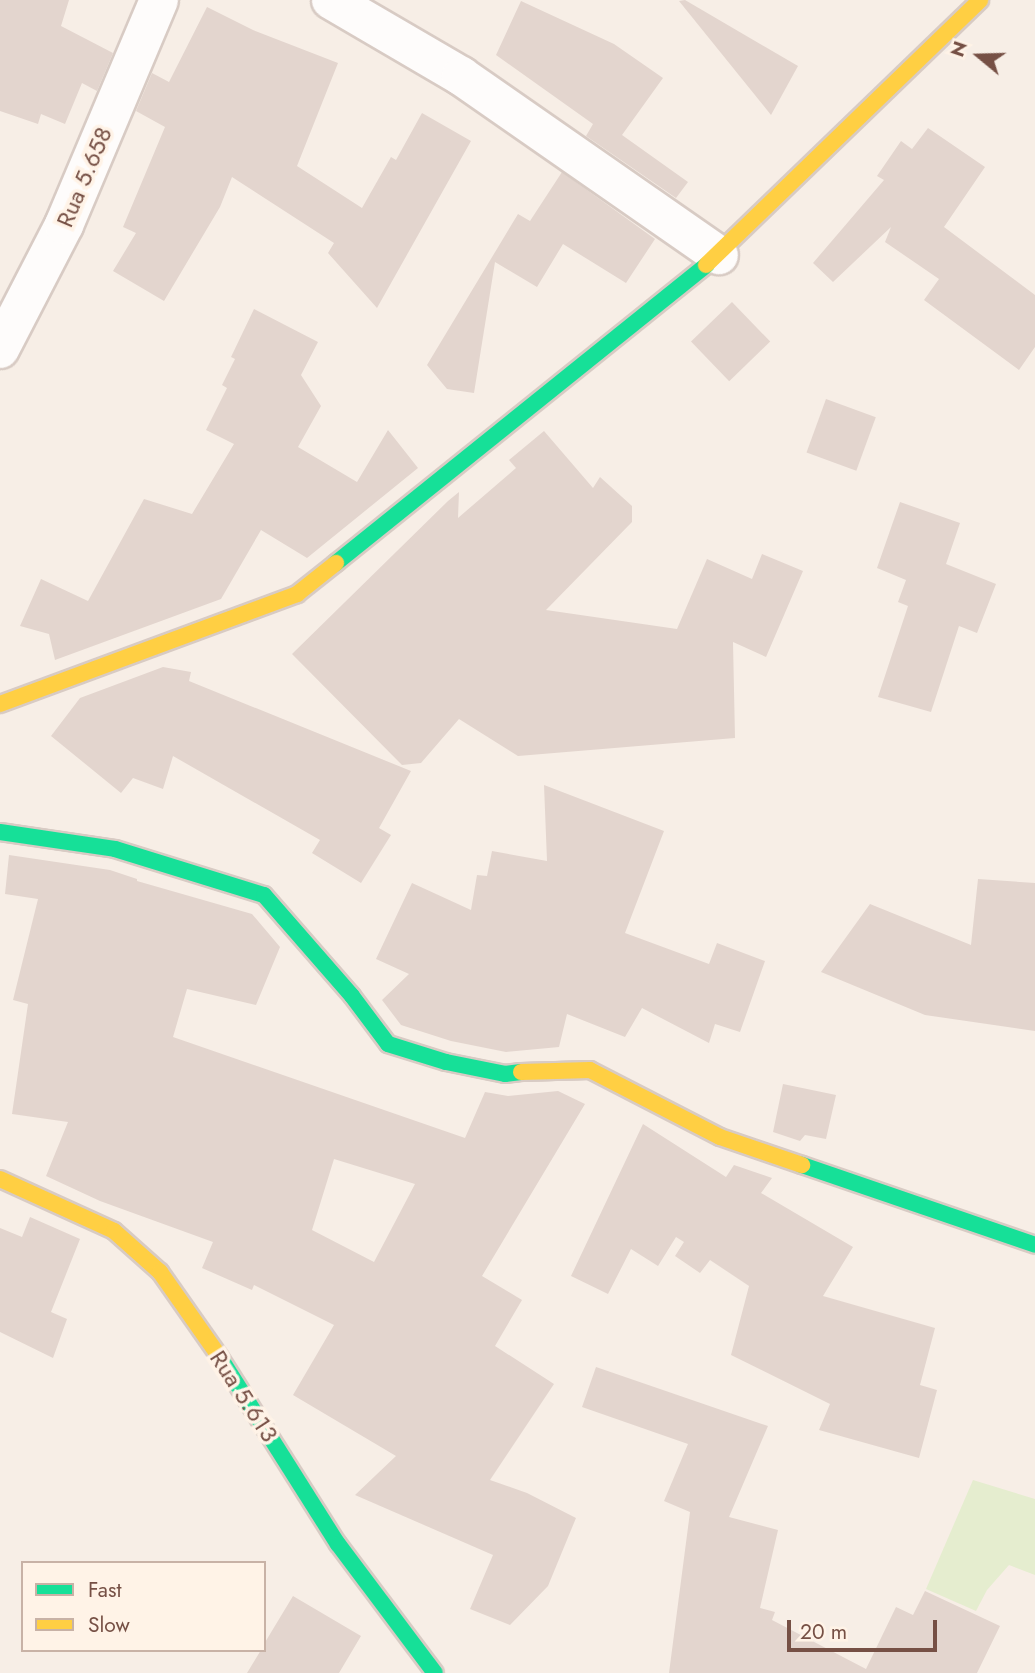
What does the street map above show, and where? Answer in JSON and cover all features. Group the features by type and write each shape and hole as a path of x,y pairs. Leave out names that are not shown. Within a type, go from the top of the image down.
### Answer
{"street":[{"path":"331,0 461,76 719,255"},
{"path":"0,704 296,594 719,255 980,0"},
{"name":"Rua 5.658","path":"0,349 64,225 151,3"},
{"path":"0,832 115,849 264,895 352,996 388,1044 446,1062 505,1074 540,1069 590,1070 720,1137 1035,1245"},
{"name":"Rua 5.613","path":"0,1179 114,1231 160,1272 214,1348 338,1544 435,1673"}],"green space":[{"path":"973,1480 1035,1499 1035,1575 1009,1565 987,1590 976,1611 926,1589"}],"building":[{"path":"0,0 69,0 61,26 113,53 97,91 82,83 65,124 41,114 38,124 0,111"},
{"path":"685,0 798,66 771,115 679,1"},
{"path":"521,1 614,44 663,78 622,135 688,182 676,198 586,136 593,124 496,55"},
{"path":"207,7 253,30 338,63 297,166 362,208 391,157 396,160 422,113 471,141 377,308 328,253 334,243 232,177 220,207 164,301 113,271 136,233 123,227 165,127 136,111 152,73 169,82"},
{"path":"928,128 985,167 944,227 1035,295 1035,347 1019,370 924,300 939,279 885,242 891,227 833,282 813,263 884,180 877,176 901,141 912,149"},
{"path":"562,172 655,239 626,283 563,244 537,287 495,262 474,393 447,389 427,365 518,214 530,221"},
{"path":"732,302 770,342 729,381 691,342"},
{"path":"254,309 318,342 301,375 321,406 298,447 357,482 388,430 418,468 307,558 261,530 221,599 55,660 49,634 20,626 41,579 88,601 144,499 192,514 234,444 206,430 227,388 222,385 235,359 231,357"},
{"path":"826,399 876,417 856,471 807,453"},
{"path":"544,431 593,488 600,477 632,506 632,522 546,610 677,629 707,559 752,579 762,554 803,571 766,657 733,642 735,738 518,756 459,719 421,763 402,765 292,654 448,501 459,492 458,518 516,468 509,460"},
{"path":"900,502 960,523 946,564 996,584 977,633 959,626 931,712 878,697 908,606 898,602 906,580 877,568"},
{"path":"163,667 191,672 189,681 411,771 379,828 391,835 361,883 312,853 320,840 173,756 163,789 133,778 121,793 51,736 80,698"},
{"path":"544,785 664,831 625,933 709,964 717,943 765,961 740,1032 715,1024 709,1043 642,1008 625,1037 567,1014 559,1047 506,1052 451,1041 401,1025 382,1000 409,974 376,959 412,883 471,910 477,875 487,876 492,851 547,861"},
{"path":"9,855 110,870 137,881 252,914 280,947 256,1005 187,989 173,1037 465,1138 485,1092 508,1096 558,1091 585,1104 482,1276 522,1300 495,1346 554,1384 490,1480 527,1493 576,1518 548,1586 510,1625 470,1609 493,1555 355,1495 396,1456 293,1395 334,1325 254,1285 252,1290 202,1268 213,1242 100,1201 46,1176 68,1122 12,1114 28,1004 13,1000 38,899 5,894","holes":["334,1159 415,1184 374,1262 312,1230"]},
{"path":"978,879 1035,883 1035,1031 925,1015 821,972 870,904 971,945"},
{"path":"783,1084 836,1095 826,1139 805,1135 800,1141 773,1132"},
{"path":"643,1124 726,1177 734,1165 772,1178 761,1193 853,1247 823,1296 935,1328 920,1385 937,1390 919,1458 819,1430 830,1404 731,1355 749,1286 710,1260 700,1273 675,1256 684,1242 676,1237 658,1266 631,1249 608,1294 571,1276"},
{"path":"30,1217 80,1239 51,1312 67,1319 53,1358 0,1332 0,1228 22,1237"},
{"path":"596,1367 768,1426 729,1517 778,1530 760,1608 775,1612 772,1620 866,1669 896,1607 913,1615 925,1591 1000,1626 977,1673 669,1673 690,1512 664,1501 688,1444 582,1407"},
{"path":"293,1596 361,1636 339,1673 247,1673 260,1652 266,1652 266,1641"}],"traffic: fast":[{"path":"336,563 706,265"},
{"path":"0,832 115,849 264,895 352,996 388,1044 446,1062 505,1074 521,1072"},
{"path":"802,1165 1035,1245"},
{"path":"219,1356 338,1544 435,1673"}],"traffic: slow":[{"path":"706,265 980,0"},
{"path":"0,704 297,594 336,563"},
{"path":"521,1072 590,1070 720,1137 802,1165"},
{"path":"0,1179 114,1231 160,1272 219,1356"}]}
